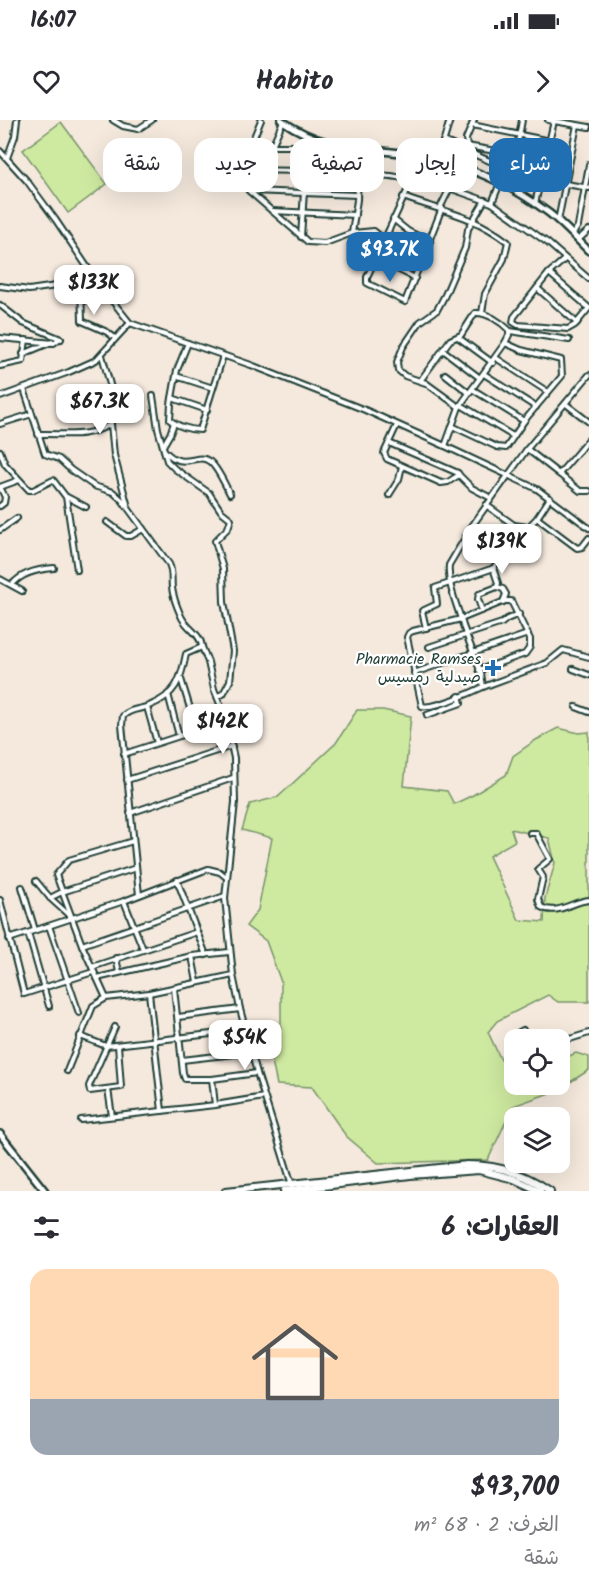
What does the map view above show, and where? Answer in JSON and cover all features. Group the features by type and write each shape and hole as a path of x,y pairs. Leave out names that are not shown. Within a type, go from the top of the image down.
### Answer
{"main road":[{"path":"284,1191 434,1168 482,1165 522,1176 550,1191"},
{"path":"226,1191 293,1188 479,1170 514,1179 540,1191"}],"street":[{"path":"7,158 15,136 17,120"},
{"path":"112,120 138,129 152,120"},
{"path":"253,138 261,120"},
{"path":"444,138 450,120"},
{"path":"474,120 466,139 467,146 489,150"},
{"path":"519,138 522,120"},
{"path":"548,120 589,127"},
{"path":"275,138 282,121 315,138"},
{"path":"551,138 555,121"},
{"path":"472,125 534,138"},
{"path":"572,152 577,125"},
{"path":"0,151 55,219 98,283 130,322 326,394 510,475 550,498 589,528"},
{"path":"575,238 587,188 589,166"},
{"path":"572,185 587,188"},
{"path":"250,192 301,237 311,243 325,243 352,234 372,231 384,240 423,260"},
{"path":"301,237 304,192 357,195"},
{"path":"352,234 357,192"},
{"path":"405,192 365,280 370,285 405,302 448,192"},
{"path":"462,192 492,203 548,243 589,279"},
{"path":"492,203 496,192"},
{"path":"515,192 558,221 589,250"},
{"path":"535,204 538,192"},
{"path":"558,221 564,192"},
{"path":"403,197 473,220 494,231 508,244 504,258 485,294 482,313"},
{"path":"485,200 466,236 465,248 445,295 436,309 420,322 398,357 397,365 399,372 410,379 426,383 460,406 513,436"},
{"path":"271,211 355,215"},
{"path":"393,219 408,231 430,242"},
{"path":"575,238 589,230"},
{"path":"375,258 415,278"},
{"path":"549,273 589,308 577,323 565,330 518,325 513,322 514,317 549,273 565,259"},
{"path":"0,286 29,290 98,283"},
{"path":"81,285 82,321 115,338"},
{"path":"0,293 6,288"},
{"path":"537,288 577,323"},
{"path":"0,305 23,323 60,339 52,342 0,338"},
{"path":"420,381 450,340 462,335 473,315 482,313 510,331 569,340"},
{"path":"0,397 82,367 102,355 130,322"},
{"path":"445,446 460,406 493,363 510,331"},
{"path":"458,337 493,363"},
{"path":"0,366 22,361 26,340"},
{"path":"23,354 52,342"},
{"path":"188,343 179,360 172,398 170,420 174,423 200,430 223,356"},
{"path":"452,426 500,448 506,448 524,421 562,376 561,360 521,350 505,343"},
{"path":"443,350 480,378"},
{"path":"102,355 112,387 111,424 114,455 128,508"},
{"path":"496,358 548,392"},
{"path":"445,374 470,391 524,421"},
{"path":"484,374 536,407"},
{"path":"483,687 474,653 461,619 451,583 449,565 465,536 527,448 589,375"},
{"path":"176,376 213,388"},
{"path":"24,389 46,455 62,460 71,470 97,488 115,493 169,564 172,590 181,618 200,639 208,662 216,696 226,721 234,758 235,802 225,896 229,952 251,1052 293,1188"},
{"path":"153,396 163,447 171,466 209,494 221,511 231,519 228,528 215,542 223,569 224,602 233,651 228,686 223,694 216,696"},
{"path":"172,398 207,410"},
{"path":"566,404 589,422"},
{"path":"0,424 32,414"},
{"path":"163,447 174,423"},
{"path":"38,434 84,435 94,433 111,424"},
{"path":"397,425 384,453 386,457 443,483 459,475"},
{"path":"559,474 589,439"},
{"path":"389,443 459,475 472,488 491,498"},
{"path":"163,447 171,457 182,461 207,459 230,494"},
{"path":"527,448 580,491 589,491"},
{"path":"0,451 1,459 30,490 55,480 66,496 77,570"},
{"path":"389,495 399,479 402,466"},
{"path":"0,506 4,503 5,497 0,487 19,480"},
{"path":"66,496 86,507"},
{"path":"486,505 514,525 528,527 550,498"},
{"path":"0,530 17,518"},
{"path":"537,518 577,548 582,547 589,538"},
{"path":"106,522 126,536 142,530"},
{"path":"465,536 483,544 504,536 514,525"},
{"path":"426,628 422,610 437,604 435,588 493,568 505,548 507,540 504,536"},
{"path":"12,585 18,578 38,570 54,568"},
{"path":"493,568 498,583 497,587"},
{"path":"0,579 22,591"},
{"path":"482,611 478,599 479,594 497,587 506,594 502,603"},
{"path":"479,670 528,652 531,642 512,602 502,603 461,619 409,633 407,637 420,704 424,707 547,663 563,650 589,657"},
{"path":"429,647 502,624 519,614"},
{"path":"414,673 528,634"},
{"path":"139,895 124,754 123,716 134,708 147,707 168,694 181,678 186,654 202,647"},
{"path":"573,669 589,675"},
{"path":"181,678 197,730"},
{"path":"168,694 179,736"},
{"path":"427,715 461,703 459,696"},
{"path":"147,707 157,743"},
{"path":"576,707 589,712"},
{"path":"124,754 226,721"},
{"path":"127,780 232,746"},
{"path":"130,813 234,778"},
{"path":"530,833 536,833 550,859 538,869 543,877 538,899 542,907 547,910 556,910 589,900"},
{"path":"106,998 82,945 56,875 69,861 133,841"},
{"path":"50,898 136,868"},
{"path":"9,939 124,901 208,869 220,872 226,878"},
{"path":"177,880 206,955"},
{"path":"36,881 50,898 72,918"},
{"path":"22,887 35,930"},
{"path":"82,945 225,896"},
{"path":"0,900 24,994 68,980 116,958 197,932"},
{"path":"124,901 143,950"},
{"path":"49,926 79,1013"},
{"path":"28,933 49,1006"},
{"path":"97,978 192,956 229,952"},
{"path":"192,956 197,982"},
{"path":"116,958 119,973"},
{"path":"66,1071 93,1006 106,998 149,993 233,975"},
{"path":"174,987 185,1079 212,1079 257,1073"},
{"path":"149,993 162,1111"},
{"path":"178,1017 240,1009"},
{"path":"115,1027 89,1088 92,1091 122,1085 118,1045"},
{"path":"80,1036 106,1046 246,1030"},
{"path":"570,1039 589,1033"},
{"path":"182,1060 251,1052"},
{"path":"212,1079 215,1105"},
{"path":"108,1089 112,1116"},
{"path":"81,1120 264,1098"},
{"path":"0,1134 45,1191"},
{"path":"39,1191 40,1183"}],"green space":[{"path":"61,122 103,179 103,187 68,213 23,150"},
{"path":"357,710 383,710 411,716 404,786 447,791 454,804 506,775 513,756 558,728 579,733 589,732 589,1002 558,1002 548,995 497,1021 488,1032 501,1060 504,1055 504,1095 544,1095 513,1107 504,1107 504,1125 488,1160 378,1163 346,1136 312,1087 277,1085 268,1042 281,1027 281,982 266,941 246,926 258,910 272,838 242,830 250,804 278,797 336,743","holes":["511,829 549,838 555,863 545,898 544,922 519,920 489,856 515,841"]},
{"path":"576,1053 589,1057 589,1070 570,1082 570,1056"}],"place":[{"name":"Pharmacie Ramses صيدلية رمسيس","path":"493,668"}]}
